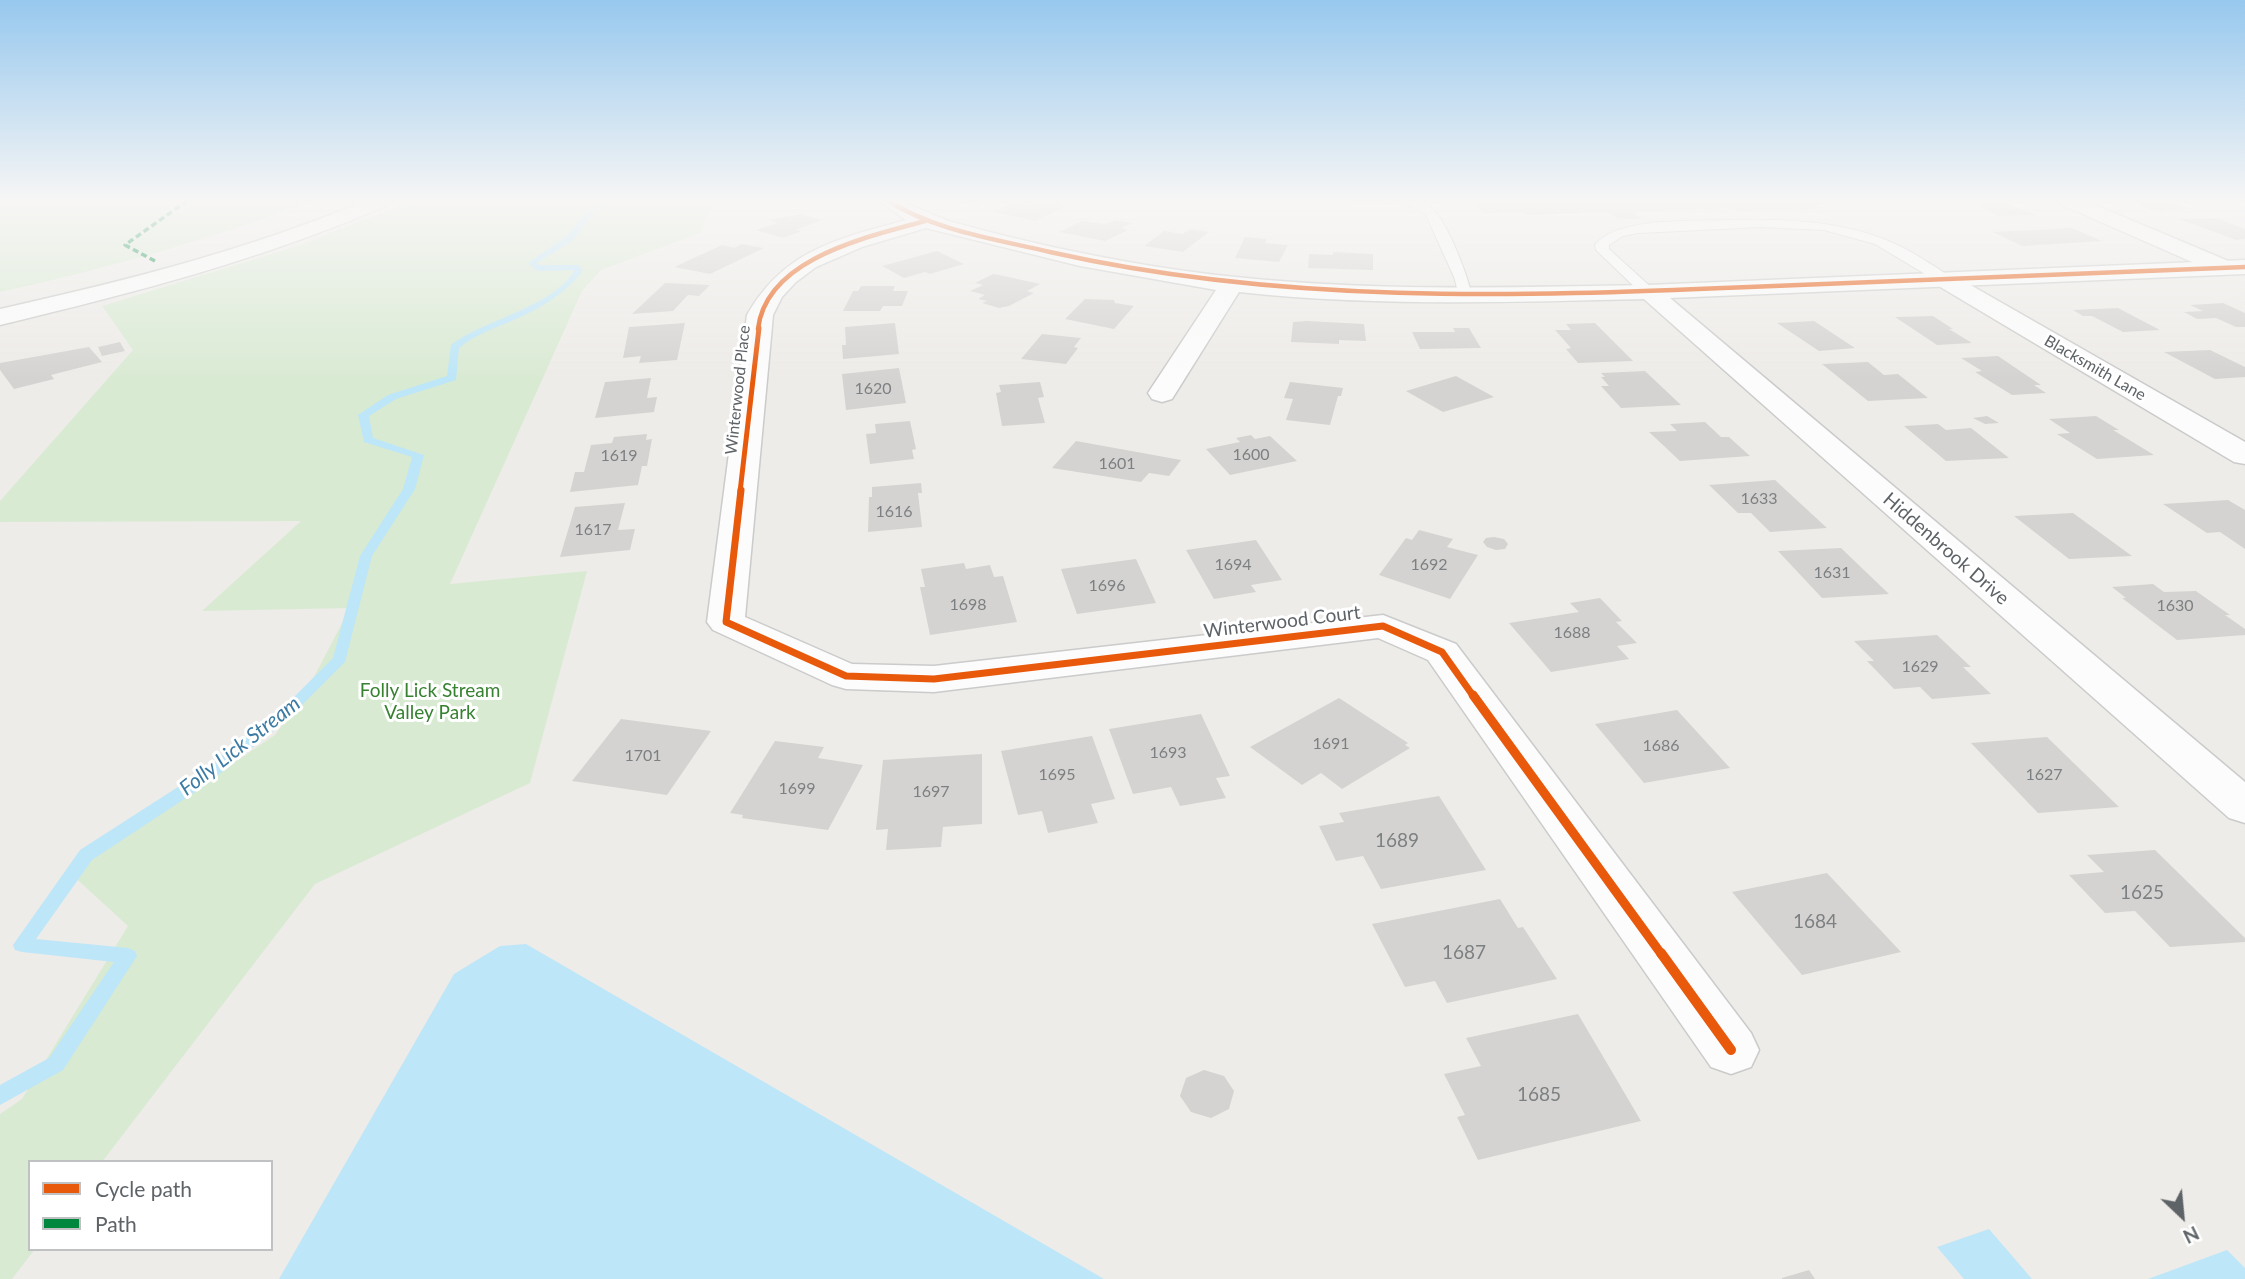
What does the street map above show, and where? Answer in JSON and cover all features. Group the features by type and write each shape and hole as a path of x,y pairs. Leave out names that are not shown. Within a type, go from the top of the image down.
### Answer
{"street":[{"path":"0,301 154,260"},
{"path":"0,317 216,260"},
{"name":"Winterwood Place","path":"726,622 760,315 778,286 815,260"},
{"path":"1079,260 1231,285 1364,294 1465,296 2238,271"},
{"path":"2211,260 2238,271"},
{"name":"Blacksmith Lane","path":"1945,280 2245,455"},
{"path":"1163,393 1231,285"},
{"name":"Hiddenbrook Drive","path":"1648,292 2245,807"},
{"name":"Winterwood Court","path":"726,622 846,676 934,679 1383,626 1441,652 1731,1050"}],"lane":[{"path":"1453,260 1461,277 1465,296"},
{"path":"1613,260 1648,292"},
{"path":"1911,260 1945,280"}],"green space":[{"path":"0,260 131,260 80,273 0,292"},
{"name":"Folly Lick Stream Valley Park","path":"253,260 629,260 601,270 582,291 450,584 587,571 530,783 315,884 104,1160 28,1160 28,1251 33,1251 12,1279 0,1279 0,1114 22,1099 128,926 70,873 275,735 306,692 350,608 202,611 301,521 0,522 0,501 133,350 102,306"}],"water":[{"path":"526,944 1104,1279 279,1279 454,974 500,946"},
{"path":"1989,1229 2032,1279 1964,1279 1937,1247"},
{"path":"2227,1250 2245,1268 2245,1279 2148,1279"}],"building":[{"path":"690,260 740,260 710,274 674,267"},
{"path":"905,260 955,260 964,264 904,278 882,266"},
{"path":"1254,260 1280,260 1279,262"},
{"path":"1309,260 1373,260 1373,270 1308,268"},
{"path":"993,274 1040,284 1027,291 1034,293 1009,306 999,308 982,303 987,301 978,299 985,295 970,291 983,285 975,283"},
{"path":"665,283 710,285 699,296 688,295 673,311 632,314"},
{"path":"861,286 895,286 893,291 908,291 902,306 883,306 880,311 843,311 853,291 858,291"},
{"path":"1085,299 1114,300 1115,303 1134,306 1114,329 1065,319"},
{"path":"2223,303 2245,313 2245,327 2236,327 2216,318 2197,319 2184,312 2203,311 2190,305"},
{"path":"2118,308 2160,330 2123,332 2092,316 2083,316 2073,310"},
{"path":"1933,316 1972,343 1937,345 1895,317"},
{"path":"1814,321 1855,348 1819,351 1777,323"},
{"path":"1293,322 1364,324 1366,341 1339,340 1339,344 1291,342"},
{"path":"685,323 677,360 639,363 641,356 623,358 629,327"},
{"path":"895,323 899,354 843,359 842,345 846,345 845,327"},
{"path":"1595,323 1633,361 1578,363 1566,349 1571,348 1555,330 1571,330 1566,324"},
{"path":"1453,328 1469,328 1481,348 1420,349 1412,332 1455,332"},
{"path":"1042,334 1081,338 1074,347 1078,348 1066,364 1021,359"},
{"path":"120,342 125,351 102,356 98,347"},
{"path":"89,347 102,362 51,375 54,379 14,389 0,370 0,363"},
{"path":"2210,350 2245,367 2245,377 2215,379 2164,352"},
{"path":"1998,356 2041,385 2034,385 2046,393 2012,395 1975,372 1982,371 1961,358"},
{"path":"1868,362 1884,375 1898,374 1928,398 1868,401 1822,364"},
{"path":"899,368 906,403 846,410 842,374"},
{"path":"1645,371 1681,405 1621,408 1601,386 1609,386 1601,373"},
{"path":"1456,376 1494,397 1443,412 1406,391"},
{"path":"651,378 647,398 657,397 654,412 595,418 605,382"},
{"path":"1040,382 1044,397 1038,398 1045,423 1002,426 996,393 1001,392 999,385"},
{"path":"1290,382 1343,388 1330,425 1286,420 1293,399 1284,398"},
{"path":"1987,416 1999,423 1985,424 1973,418"},
{"path":"2096,416 2119,430 2113,430 2154,455 2097,459 2057,434 2070,433 2049,419"},
{"path":"910,421 916,449 912,450 914,459 870,464 866,434 876,433 875,424"},
{"path":"1705,422 1721,437 1729,437 1750,456 1680,461 1649,432 1677,431 1670,424"},
{"path":"1938,424 1946,430 1971,428 2009,458 1946,461 1904,426"},
{"path":"647,434 646,440 652,439 647,466 642,466 638,485 570,492 575,472 584,472 591,445 612,443 614,437"},
{"path":"1251,435 1255,439 1270,436 1297,461 1230,475 1206,449 1240,442 1236,438"},
{"path":"1076,441 1181,460 1169,476 1149,473 1141,482 1052,468"},
{"path":"1775,480 1827,528 1770,532 1751,513 1738,513 1709,485"},
{"path":"921,483 922,493 918,493 922,527 868,532 869,497 872,497 872,487"},
{"path":"2228,500 2245,510 2245,549 2220,532 2207,533 2163,504"},
{"path":"625,503 618,530 635,529 630,550 560,557 575,507"},
{"path":"2073,513 2132,556 2069,559 2014,516"},
{"path":"1419,530 1453,539 1447,547 1478,555 1450,599 1379,575 1406,538 1412,540"},
{"path":"1486,538 1504,539 1508,544 1505,549 1496,550 1487,547 1483,542"},
{"path":"1256,540 1282,580 1251,585 1256,592 1214,599 1186,550"},
{"path":"1841,548 1889,594 1822,598 1778,551"},
{"path":"1136,559 1156,603 1077,614 1061,569"},
{"path":"964,563 966,569 990,565 994,577 1003,576 1017,622 930,635 920,587 925,587 921,569"},
{"path":"2153,584 2164,592 2196,591 2230,615 2225,615 2245,629 2245,635 2177,640 2122,598 2126,598 2112,587"},
{"path":"1600,598 1622,621 1616,622 1637,643 1617,646 1629,659 1551,672 1509,623 1579,612 1570,603"},
{"path":"1937,635 1971,667 1963,667 1991,694 1932,699 1920,687 1894,689 1867,661 1874,661 1854,641"},
{"path":"1339,698 1408,743 1405,745 1410,748 1342,789 1321,773 1302,785 1250,747"},
{"path":"1677,710 1730,768 1644,783 1595,724"},
{"path":"1201,714 1230,776 1216,778 1226,798 1180,806 1171,787 1133,794 1109,729"},
{"path":"621,719 711,731 667,795 572,781"},
{"path":"1092,736 1115,799 1091,804 1098,823 1048,833 1042,811 1018,815 1001,751"},
{"path":"2047,737 2119,807 2038,813 1971,743"},
{"path":"775,741 824,747 818,758 863,765 828,830 742,818 743,815 730,813"},
{"path":"982,754 982,824 943,827 941,847 886,850 888,829 876,830 883,760"},
{"path":"1439,796 1486,870 1381,889 1363,856 1336,861 1319,826 1344,822 1339,813"},
{"path":"2155,850 2245,938 2245,942 2170,947 2135,911 2105,913 2069,875 2104,872 2087,855"},
{"path":"1827,873 1901,952 1802,975 1732,892"},
{"path":"1500,899 1518,928 1523,927 1557,979 1447,1003 1435,981 1405,987 1372,924"},
{"path":"1578,1014 1641,1121 1478,1160 1457,1117 1465,1115 1444,1074 1481,1066 1466,1038"},
{"path":"1204,1070 1224,1076 1234,1091 1229,1109 1211,1118 1191,1112 1180,1096 1186,1078"},
{"path":"1809,1270 1815,1279 1782,1279 1782,1278"}],"waterway":[{"name":"Folly Lick Stream","path":"0,1096 56,1064 128,956 22,945 86,855 201,780 283,716 340,659 366,556 409,489 418,455 368,440 363,415 392,397 452,378 454,347 465,339 534,307 562,288 579,271 576,267 537,268 532,263 537,260"}],"cycle path":[{"path":"813,260 788,277 772,294 760,315 726,622 846,676 934,679 1383,626 1442,652 1731,1050"},
{"path":"1086,260 1194,278 1284,288 1464,295 1645,292 2245,267"}]}
